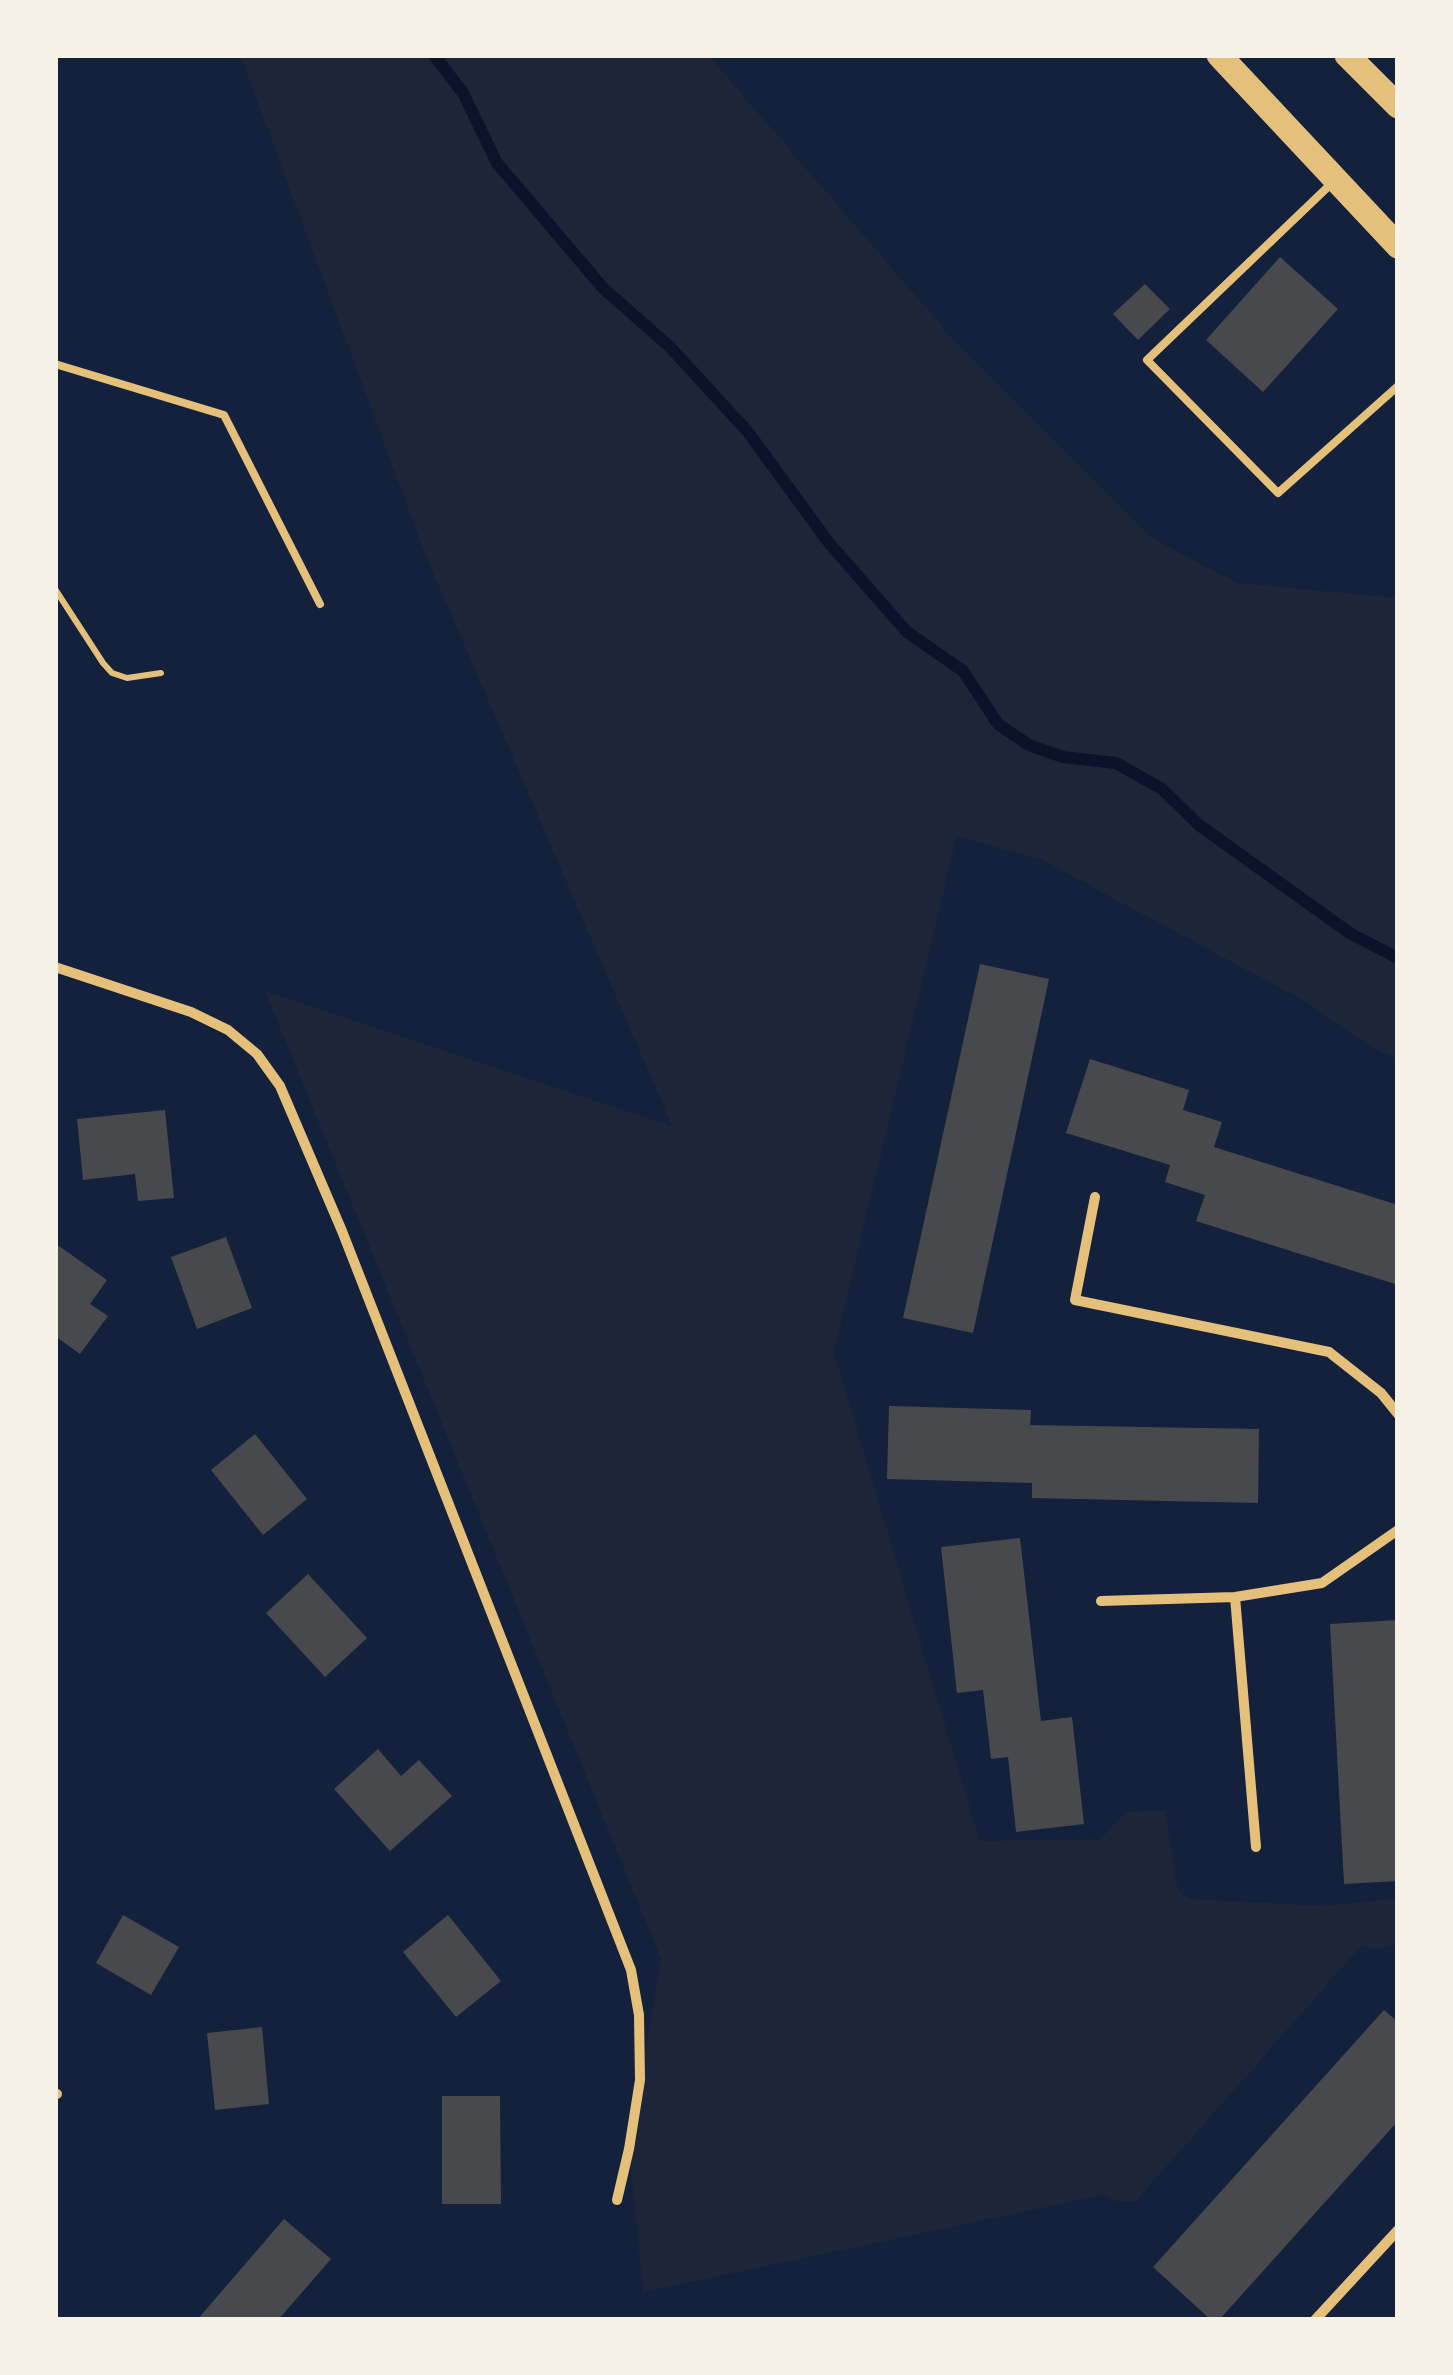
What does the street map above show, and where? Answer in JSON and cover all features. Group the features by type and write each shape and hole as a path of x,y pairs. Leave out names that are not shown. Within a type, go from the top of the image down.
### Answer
{"main road":[{"path":"1218,55 1398,246"},
{"path":"1347,55 1398,106"}],"street":[{"path":"55,967 191,1012 228,1030 257,1054 280,1086 342,1230 631,1970 638,2014 640,2080 630,2149 617,2200"},
{"path":"1095,1197 1076,1300 1330,1352 1382,1394 1398,1414"},
{"path":"1100,1602 1235,1596 1322,1583 1398,1530"},
{"path":"1235,1596 1256,1847"},
{"path":"1315,2320 1398,2230"}],"lane":[{"path":"1336,180 1146,360 1278,493 1398,386"},
{"path":"55,364 224,415 320,604"}],"path":[{"path":"55,589 112,673 127,678 161,673"}],"shaded area":[{"path":"240,55 708,55 953,339 1155,540 1238,583 1398,598 1398,1058 1373,1049 1308,1003 1042,860 957,836 834,1352 980,1841 1100,1839 1126,1812 1165,1810 1178,1891 1190,1899 1326,1906 1398,1898 1398,1944 1377,1949 1362,1945 1136,2201 1115,2201 1103,2195 643,2292 629,2149 661,1959 265,991 672,1126 425,554"}],"building":[{"path":"1280,257 1338,309 1263,392 1206,340"},
{"path":"1145,284 1170,309 1138,340 1113,314"},
{"path":"980,964 1049,979 973,1333 903,1318"},
{"path":"1090,1059 1189,1090 1183,1110 1222,1122 1214,1147 1398,1205 1398,1285 1196,1221 1205,1195 1165,1182 1170,1165 1066,1133"},
{"path":"165,1110 174,1198 138,1201 135,1174 83,1180 77,1119"},
{"path":"226,1237 252,1308 197,1329 171,1257"},
{"path":"59,1246 107,1280 90,1304 108,1316 80,1354 55,1336 55,1252"},
{"path":"889,1406 1031,1410 1030,1425 1259,1429 1258,1503 1032,1498 1032,1483 887,1479"},
{"path":"255,1434 307,1499 263,1535 211,1470"},
{"path":"1020,1538 1041,1721 1072,1717 1084,1824 1016,1832 1008,1757 991,1759 983,1690 957,1693 941,1547"},
{"path":"308,1574 367,1638 325,1677 266,1613"},
{"path":"1398,1620 1398,1881 1344,1884 1330,1624"},
{"path":"378,1749 401,1776 419,1760 452,1796 390,1851 334,1789"},
{"path":"123,1915 179,1947 151,1995 96,1963"},
{"path":"448,1915 501,1981 456,2017 403,1952"},
{"path":"1384,2010 1398,2022 1398,2121 1219,2320 1211,2320 1153,2267"},
{"path":"262,2027 269,2104 215,2110 207,2033"},
{"path":"442,2096 500,2096 501,2204 442,2204"},
{"path":"284,2219 331,2259 278,2320 197,2320"}],"waterway":[{"path":"434,55 463,93 497,163 603,288 670,347 748,432 829,543 907,632 963,671 998,724 1029,745 1063,757 1116,763 1162,789 1199,825 1351,934 1398,958"}]}
